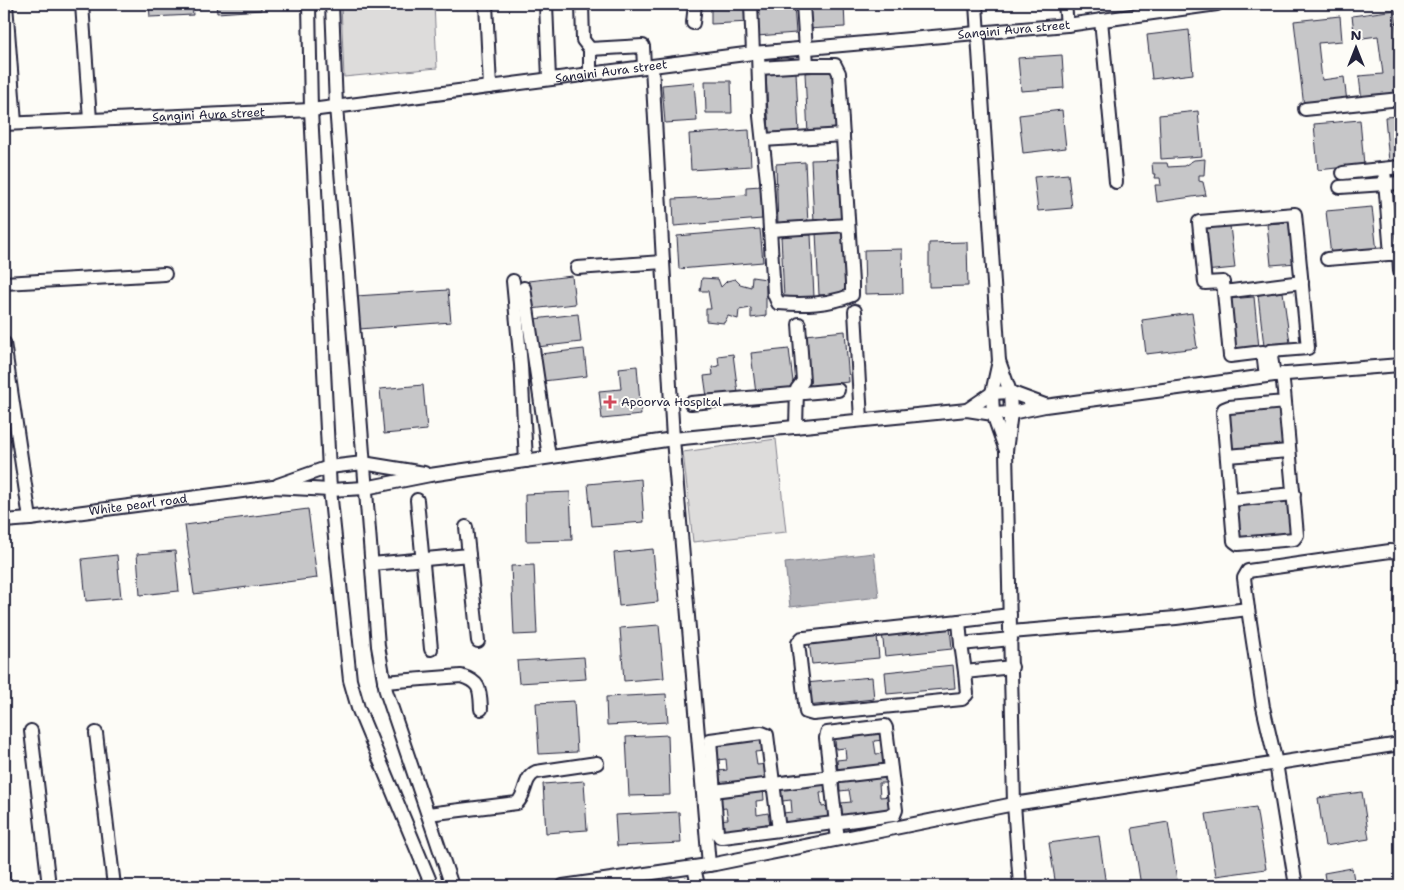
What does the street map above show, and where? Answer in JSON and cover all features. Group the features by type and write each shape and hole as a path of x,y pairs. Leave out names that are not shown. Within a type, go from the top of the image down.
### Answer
{"street":[{"path":"6,4 9,124"},
{"path":"82,4 90,120"},
{"path":"309,4 311,110 328,467 350,680 358,708 432,886"},
{"path":"332,4 336,106 378,646 386,692 452,886"},
{"path":"486,4 490,87"},
{"path":"546,4 549,79"},
{"path":"582,4 583,40 590,49 590,74"},
{"path":"693,23 695,4"},
{"path":"751,4 759,68 760,116 774,294 778,303 798,304 839,301 852,295 839,73 835,65 759,68"},
{"path":"803,4 807,65"},
{"path":"976,4 1000,361 1010,392 1011,413 1006,451 1014,804 1020,886"},
{"path":"1065,4 1067,25"},
{"name":"Sangini Aura street","path":"9,124 311,110 756,53 1067,25 1217,4"},
{"path":"1101,20 1116,182"},
{"path":"590,49 643,46 648,67 663,262 673,439 709,865"},
{"path":"1306,109 1400,99"},
{"path":"763,140 843,135"},
{"path":"1343,173 1400,167"},
{"path":"1384,169 1400,271"},
{"path":"1340,187 1400,182"},
{"path":"1268,362 1270,351 1308,348 1295,214 1199,222 1205,283 1223,282 1230,356 1263,352 1285,402 1298,535 1294,539 1238,544 1234,541 1223,413 1229,407 1285,402"},
{"path":"770,230 848,225"},
{"path":"1328,259 1397,253"},
{"path":"576,268 663,262"},
{"path":"4,283 165,274"},
{"path":"513,281 521,365 526,460"},
{"path":"1224,292 1302,282"},
{"path":"524,288 549,457"},
{"path":"855,311 860,420"},
{"path":"796,426 796,394 803,381 799,324"},
{"path":"4,343 30,520"},
{"path":"1000,361 992,393 993,414 1006,451"},
{"path":"273,487 330,490 365,488 430,475 673,439 967,410 993,414 1011,413 1045,406 1274,375 1400,365"},
{"path":"691,403 838,390"},
{"path":"967,410 992,393 1010,392 1045,406"},
{"path":"1227,456 1290,451"},
{"path":"273,487 328,467 363,463 430,475"},
{"name":"White pearl road","path":"4,522 273,487"},
{"path":"1231,500 1294,494"},
{"path":"417,500 432,649"},
{"path":"466,527 478,641"},
{"path":"1296,886 1276,763 1263,707 1244,578 1248,571 1390,551 1400,552"},
{"path":"372,564 469,555"},
{"path":"961,644 1011,636 1248,610"},
{"path":"959,621 967,694 962,699 813,714 806,712 798,643 802,638 1010,615"},
{"path":"965,672 1012,667"},
{"path":"384,682 461,676 473,680 480,689 481,708"},
{"path":"779,830 768,737 762,733 709,740 717,833 720,837 779,830 836,822 894,814 896,810 886,728 882,725 827,733 826,738 831,778 836,822 838,839"},
{"path":"31,731 49,886"},
{"path":"96,732 114,886"},
{"path":"564,886 709,865 1014,804 1400,744"},
{"path":"428,814 517,803 522,799 527,780 531,774 597,763"},
{"path":"713,791 891,770"},
{"path":"694,867 698,886"}],"shaded area":[{"path":"341,4 434,4 437,68 344,77"},
{"path":"776,439 786,532 693,542 683,452"},
{"path":"874,553 879,597 790,607 785,563"}],"building":[{"path":"149,4 192,4 193,15 150,17"},
{"path":"216,4 261,4 261,10 217,13"},
{"path":"711,4 749,4 750,22 711,24"},
{"path":"757,4 794,4 796,33 757,36"},
{"path":"806,4 844,4 845,27 806,29"},
{"path":"1395,10 1400,56 1400,97 1362,102 1359,76 1383,74 1378,36 1355,39 1352,16"},
{"path":"1340,16 1342,41 1318,43 1322,80 1344,77 1347,102 1304,107 1294,21"},
{"path":"1189,30 1193,74 1152,79 1147,35"},
{"path":"1062,55 1064,88 1021,91 1018,58"},
{"path":"835,71 837,134 808,135 805,73"},
{"path":"796,72 799,134 769,135 766,73"},
{"path":"705,81 731,81 732,113 706,113"},
{"path":"694,82 697,121 665,123 662,85"},
{"path":"1062,110 1066,148 1023,153 1019,115"},
{"path":"1198,111 1202,156 1161,159 1159,115"},
{"path":"1400,116 1400,161 1389,162 1385,117"},
{"path":"1360,120 1364,165 1318,170 1314,124"},
{"path":"749,130 751,166 691,170 689,134"},
{"path":"841,159 843,222 814,223 811,160"},
{"path":"1205,159 1204,175 1199,175 1199,181 1203,182 1206,195 1157,202 1155,185 1161,185 1160,178 1155,178 1156,174 1153,174 1152,163 1167,163 1168,167 1184,166 1194,160"},
{"path":"805,162 808,225 778,226 776,164"},
{"path":"1068,174 1072,208 1038,211 1034,177"},
{"path":"761,186 762,219 674,226 673,199 746,195 746,187"},
{"path":"1400,204 1400,249 1397,250 1392,205"},
{"path":"1372,207 1377,252 1331,256 1326,211"},
{"path":"1292,222 1297,263 1271,265 1267,224"},
{"path":"1230,226 1235,268 1205,271 1200,229"},
{"path":"760,229 763,262 679,269 677,236"},
{"path":"845,231 848,294 819,295 816,232"},
{"path":"811,235 814,297 784,298 781,236"},
{"path":"967,242 968,286 929,287 929,243"},
{"path":"902,249 903,293 865,294 864,250"},
{"path":"572,276 575,304 531,309 528,281"},
{"path":"752,277 766,279 766,316 751,318 751,308 739,310 738,319 728,316 724,323 706,321 706,309 711,309 708,291 700,291 702,278 718,279 721,287 727,281 735,279 740,284 751,287"},
{"path":"448,290 451,322 359,329 356,296"},
{"path":"1283,292 1290,343 1264,346 1258,295"},
{"path":"1254,297 1259,348 1233,351 1228,299"},
{"path":"1192,313 1197,348 1146,354 1142,320"},
{"path":"578,314 581,342 537,347 534,319"},
{"path":"845,331 849,382 810,386 805,335"},
{"path":"584,349 587,376 543,381 540,354"},
{"path":"789,349 794,390 756,394 751,353"},
{"path":"733,354 738,393 707,397 704,376 713,375 712,367 719,366 718,356"},
{"path":"637,366 641,415 602,419 599,391 621,389 619,368"},
{"path":"423,385 427,430 384,434 380,389"},
{"path":"1283,406 1287,445 1230,452 1226,412"},
{"path":"641,479 644,522 592,526 588,484"},
{"path":"570,492 572,540 526,541 525,494"},
{"path":"1291,497 1295,536 1241,542 1237,503"},
{"path":"308,509 317,578 194,594 185,525"},
{"path":"653,549 658,602 619,606 614,553"},
{"path":"175,551 179,591 140,595 137,554"},
{"path":"117,555 121,598 86,601 82,559"},
{"path":"534,565 537,634 514,635 511,566"},
{"path":"659,625 664,678 624,681 620,628"},
{"path":"950,627 952,649 885,656 882,633"},
{"path":"877,635 879,658 812,664 809,642"},
{"path":"584,657 586,679 519,683 517,661"},
{"path":"953,665 955,688 887,694 885,672"},
{"path":"872,677 874,699 807,706 805,683"},
{"path":"666,694 668,722 607,725 606,697"},
{"path":"574,701 577,752 539,754 536,703"},
{"path":"881,727 883,740 874,741 876,754 887,753 888,764 838,771 837,760 846,759 845,748 836,749 834,732"},
{"path":"668,735 670,795 629,796 626,737"},
{"path":"762,738 764,751 755,752 757,765 768,764 769,775 764,775 765,781 720,787 718,771 727,770 726,759 717,760 715,743"},
{"path":"886,772 887,783 879,783 880,797 891,796 893,806 888,807 888,813 843,818 841,803 851,802 849,790 840,791 839,777"},
{"path":"827,779 829,792 820,793 822,807 833,805 834,816 829,817 830,823 785,828 783,813 792,812 791,800 782,801 780,785"},
{"path":"584,781 587,830 546,833 543,784"},
{"path":"763,787 764,800 756,801 757,815 768,813 770,824 765,824 765,831 720,836 718,820 728,819 726,808 718,809 716,793"},
{"path":"1362,792 1369,839 1325,846 1318,798"},
{"path":"1256,807 1266,869 1216,876 1206,814"},
{"path":"679,812 681,843 617,846 615,815"},
{"path":"1168,822 1177,880 1141,886 1132,828"},
{"path":"4,836 7,836 10,878 4,878"},
{"path":"1099,836 1106,886 1056,886 1049,843"},
{"path":"1352,868 1355,886 1326,886 1324,873"}],"place":[{"name":"Apoorva Hospital","path":"610,402"}]}
